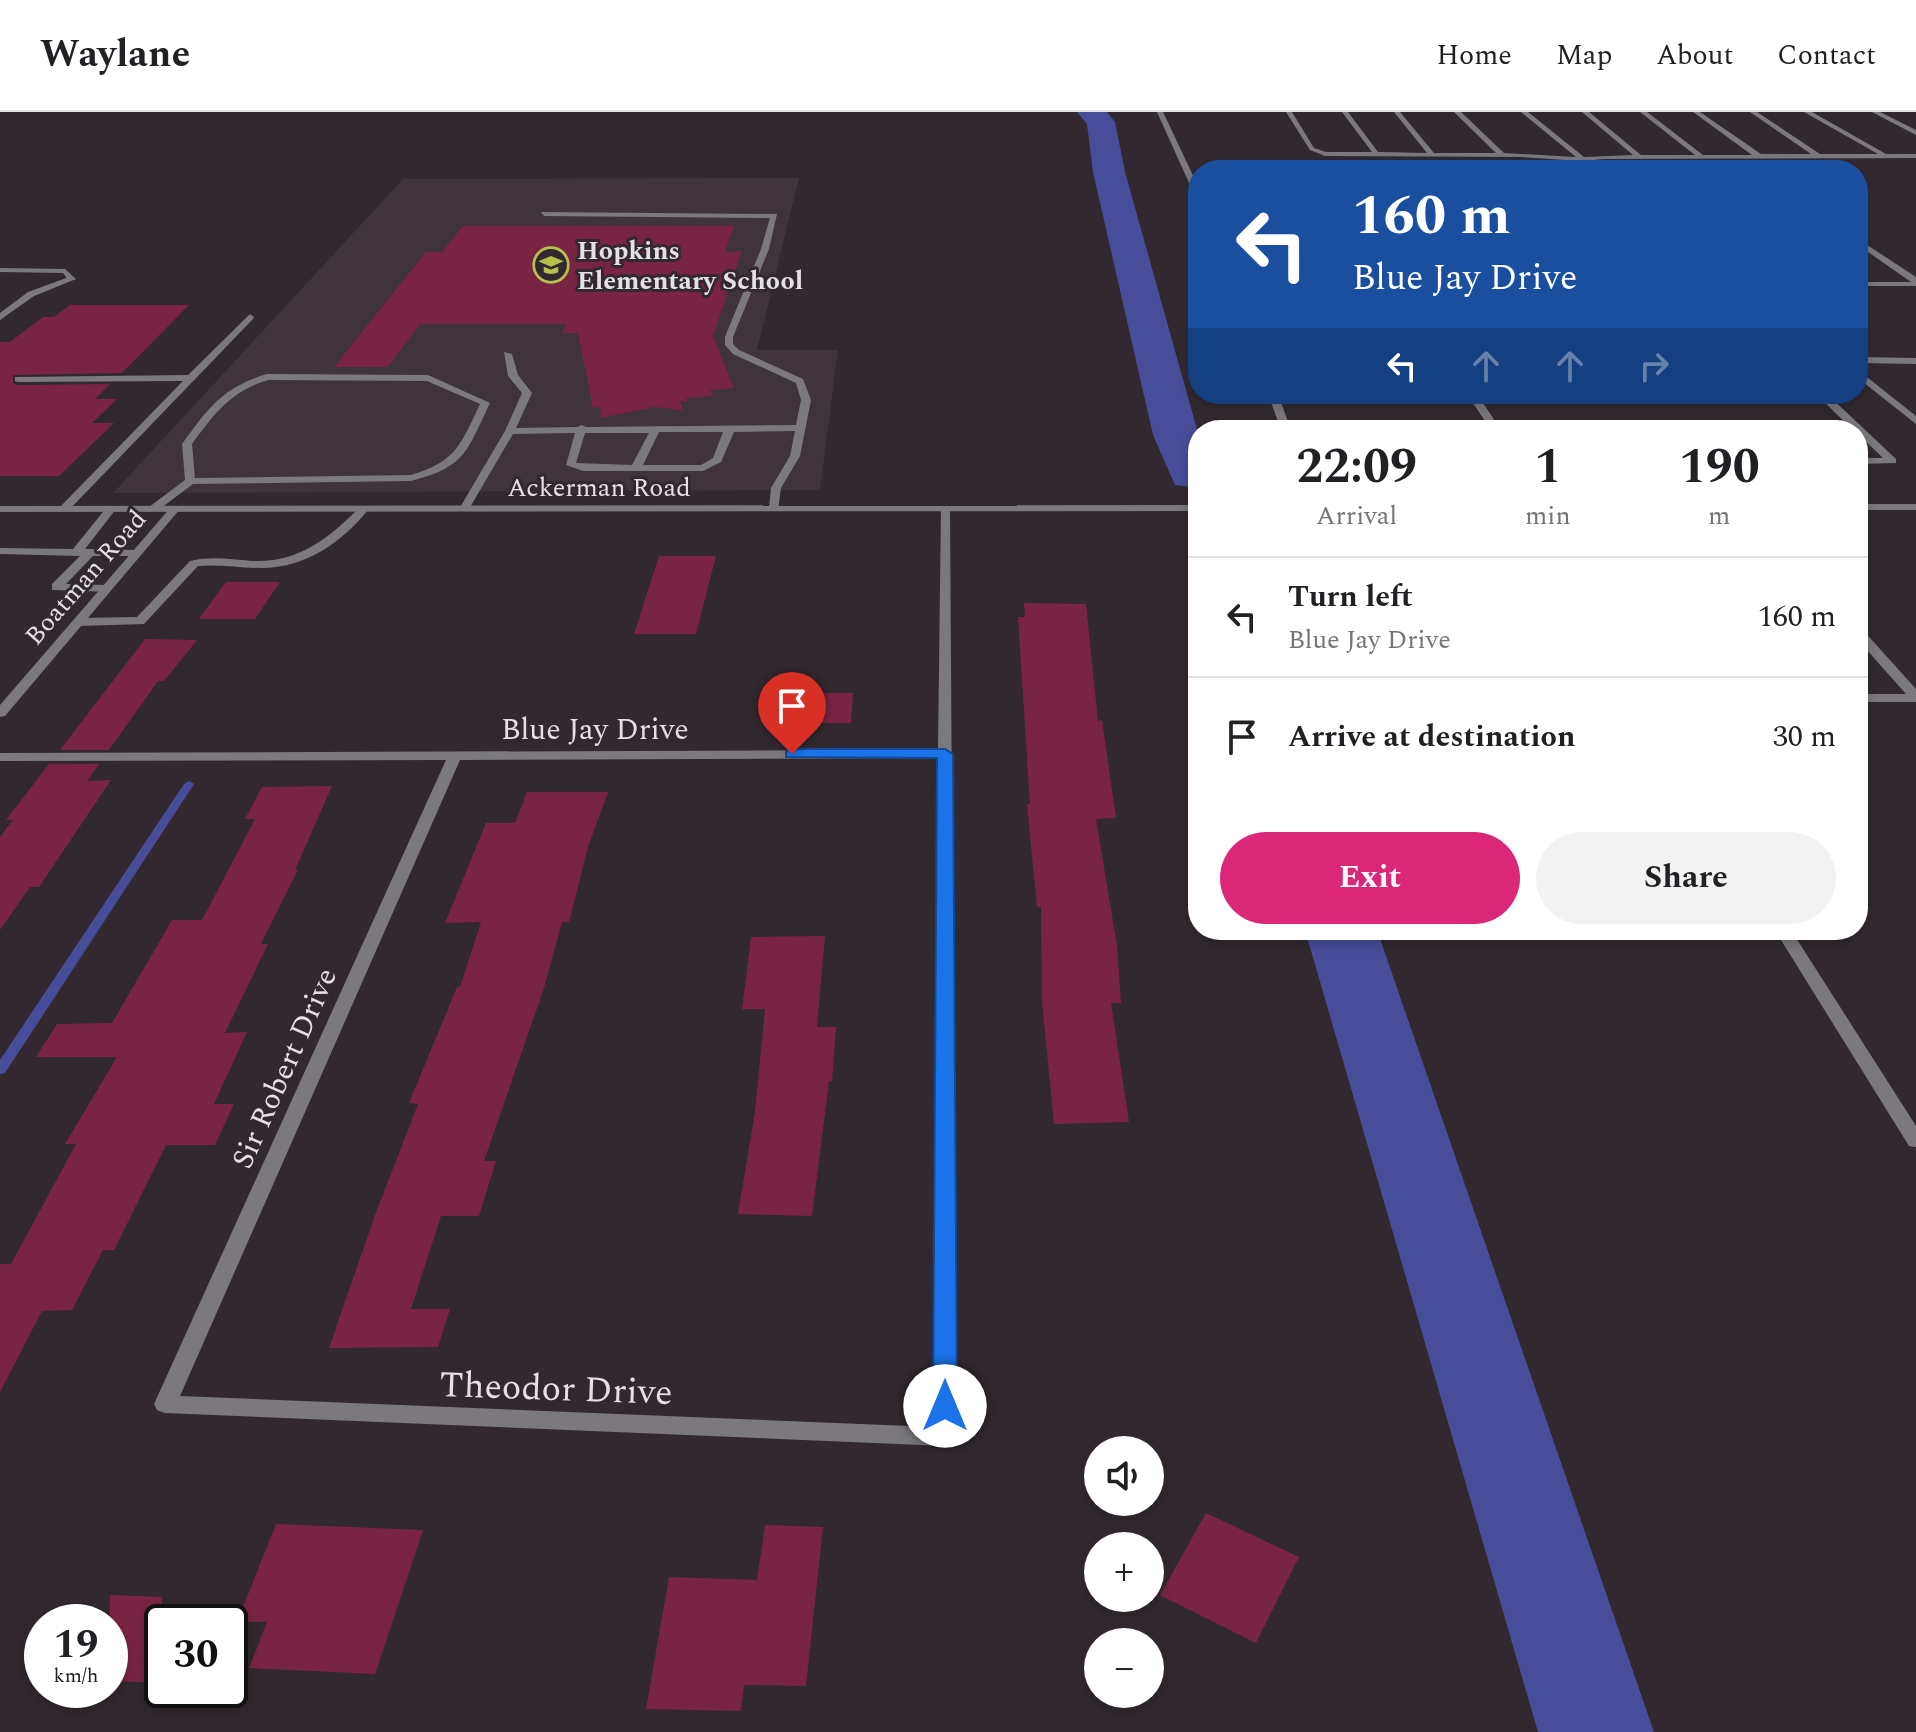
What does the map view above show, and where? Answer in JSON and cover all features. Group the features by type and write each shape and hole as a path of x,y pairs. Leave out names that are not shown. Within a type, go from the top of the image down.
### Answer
{"street":[{"path":"1160,112 1188,172"},
{"path":"1289,112 1315,152 1501,154 1583,159 1916,156"},
{"path":"1345,112 1377,155"},
{"path":"1397,112 1433,155"},
{"path":"1457,112 1501,154"},
{"path":"1524,112 1583,159"},
{"path":"1585,112 1640,157"},
{"path":"1643,112 1702,157"},
{"path":"1696,112 1760,157"},
{"path":"1753,112 1818,156"},
{"path":"1807,112 1885,156"},
{"path":"1875,112 1916,133"},
{"path":"1888,119 1902,119"},
{"path":"1664,157 1668,160"},
{"path":"1739,157 1744,160"},
{"path":"544,214 774,216 765,249 729,337 729,345 736,352 800,381 806,400 795,456 776,488 774,508"},
{"path":"1868,248 1916,283"},
{"path":"0,270 65,271 72,279 31,294 0,317"},
{"path":"1868,284 1916,283"},
{"path":"64,509 250,317"},
{"path":"464,509 510,431 527,393 513,376 507,354"},
{"path":"1868,360 1916,361"},
{"path":"153,509 190,481 411,478 430,474 456,461 485,403 428,378 267,377 243,383 223,395 187,444 190,481"},
{"path":"18,379 190,378"},
{"path":"1868,381 1916,421"},
{"path":"1832,404 1849,420"},
{"path":"582,428 571,465 703,468 717,460 730,428"},
{"path":"636,468 656,428"},
{"path":"510,431 799,428"},
{"path":"1868,438 1892,461 1868,461"},
{"path":"1868,507 1916,507"},
{"path":"945,508 945,754"},
{"name":"Ackerman Road","path":"0,509 1188,508"},
{"path":"76,552 111,509"},
{"name":"Boatman Road","path":"0,713 175,509"},
{"path":"78,622 140,621 194,563 282,563 307,555 339,535 364,509"},
{"path":"0,551 137,553"},
{"path":"90,552 56,587 106,589"},
{"path":"1868,643 1916,698"},
{"path":"1868,698 1916,698"},
{"name":"Blue Jay Drive","path":"0,757 945,754"},
{"name":"Theodor Drive","path":"165,1404 945,1437 945,754"},
{"name":"Sir Robert Drive","path":"165,1404 455,755"},
{"path":"1788,940 1916,1141"}],"shaded area":[{"name":"Hopkins Elementary School","path":"799,178 757,350 838,350 820,490 113,493 403,179"}],"building":[{"path":"463,226 734,226 725,252 742,251 713,336 734,388 710,390 713,396 686,398 687,401 680,401 683,410 654,407 601,418 600,407 593,408 578,333 562,333 566,324 420,324 388,367 334,367 426,252 442,252"},
{"path":"70,305 189,305 122,373 13,375 13,383 18,385 110,384 95,399 117,399 92,423 114,423 59,476 0,476 0,342 10,342 43,317 54,317"},
{"path":"659,556 716,556 696,634 634,634"},
{"path":"226,582 280,582 255,619 199,619"},
{"path":"1024,603 1086,604 1098,721 1102,720 1116,818 1096,819 1117,946 1121,1003 1111,1003 1129,1122 1054,1124 1042,1002 1041,907 1037,907 1027,804 1030,804 1018,617 1025,617"},
{"path":"145,639 197,640 164,681 158,681 109,750 60,750"},
{"path":"783,693 853,693 851,723 779,723"},
{"path":"49,764 99,764 87,781 111,780 39,887 30,887 0,930 0,837 13,820 6,820"},
{"path":"332,786 295,870 298,870 261,944 268,944 225,1033 247,1032 214,1104 234,1104 215,1145 166,1145 114,1250 103,1250 72,1310 42,1311 0,1392 0,1264 11,1264 76,1144 65,1144 117,1057 36,1057 57,1024 112,1023 172,920 202,920 255,819 245,819 262,787"},
{"path":"527,792 608,792 588,847 569,922 562,922 544,988 484,1161 496,1161 479,1216 441,1216 411,1309 450,1309 438,1347 329,1348 418,1104 409,1103 457,987 460,987 481,922 445,923 486,823 515,823"},
{"path":"825,936 817,1027 836,1027 832,1081 829,1081 812,1216 738,1214 755,1112 765,1009 742,1009 751,937"},
{"path":"1206,1513 1299,1557 1256,1643 1164,1597 1164,1588"},
{"path":"276,1524 423,1530 375,1674 249,1668 267,1622 248,1622 248,1604 244,1604"},
{"path":"765,1525 823,1527 806,1686 744,1685 741,1711 646,1709 669,1577 757,1580"},
{"path":"110,1595 162,1597 162,1604 144,1604 144,1682 128,1682 128,1604 110,1604"}],"waterway":[{"path":"1091,112 1101,122 1109,172 1176,435 1188,465"},
{"path":"0,1070 189,784"},
{"path":"1344,940 1596,1732"}],"place":[{"name":"Hopkins Elementary School","path":"551,265"}],"route":[{"path":"792,754 945,754 945,1406"}]}
